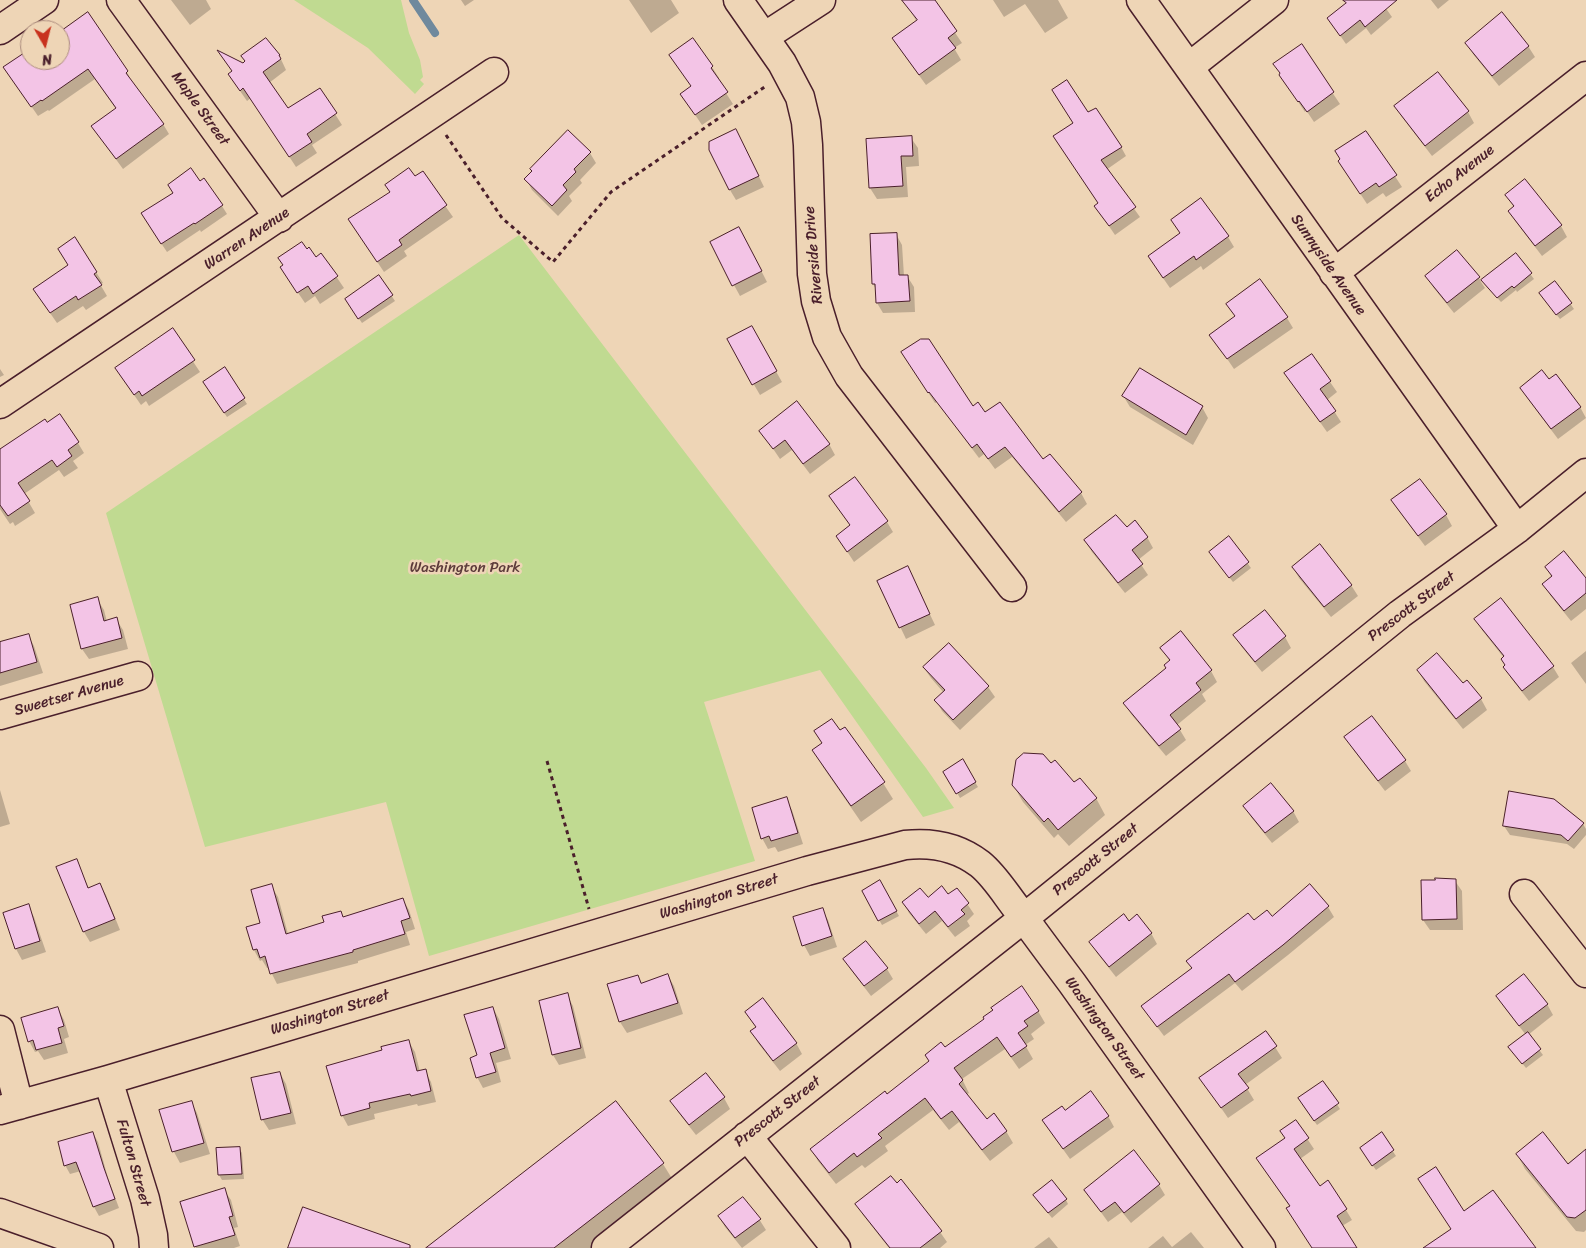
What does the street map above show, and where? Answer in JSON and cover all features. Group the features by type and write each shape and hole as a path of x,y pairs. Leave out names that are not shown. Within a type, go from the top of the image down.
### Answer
{"street":[{"path":"0,30 44,0"},
{"name":"Maple Street","path":"121,0 279,218"},
{"name":"Riverside Drive","path":"738,0 787,72 800,97 806,122 812,274 816,301 827,337 849,376 1012,587"},
{"path":"764,37 821,0"},
{"name":"Sunnyside Avenue","path":"1141,0 1516,529"},
{"path":"1189,67 1274,0"},
{"name":"Warren Avenue","path":"0,404 494,72"},
{"name":"Echo Avenue","path":"1334,273 1586,76"},
{"name":"Prescott Street","path":"606,1248 1024,918 1400,614 1516,529 1586,473"},
{"name":"Sweetser Avenue","path":"0,716 138,676"},
{"name":"Washington Street","path":"10,1107 108,1080 807,871 905,845 935,845 949,848 976,861 992,876 1045,946 1261,1248"},
{"path":"1524,894 1586,972"},
{"path":"0,1030 10,1107"},
{"name":"Fulton Street","path":"108,1080 145,1199 154,1248"},
{"path":"747,1136 836,1248"},
{"path":"0,1213 99,1248"}],"path":[{"path":"432,114 502,218 553,262 611,192 787,72"},
{"path":"547,761 596,934"}],"green space":[{"path":"294,0 401,0 409,33 420,60 423,77 420,80 424,84 415,94 368,48"},
{"name":"Washington Park","path":"519,235 926,768 954,808 923,817 820,670 704,702 755,861 429,956 386,802 205,847 106,513"}],"building":[{"path":"902,0 935,0 957,31 948,38 956,48 919,75 892,38 917,20"},
{"path":"1343,0 1397,0 1365,27 1360,20 1340,36 1327,18 1346,3"},
{"path":"88,12 128,71 126,73 164,124 116,159 91,126 116,108 88,69 31,107 3,67 20,56 20,70 70,70 70,25"},
{"path":"1502,12 1529,46 1492,76 1465,43"},
{"path":"266,38 280,55 281,59 263,72 288,108 320,88 337,113 307,134 312,142 289,157 243,88 240,91 228,74 232,71 217,50 243,63 245,61 241,56"},
{"path":"693,38 713,66 711,68 728,92 695,115 680,94 691,86 669,55"},
{"path":"1302,44 1334,92 1307,112 1298,102 1273,64"},
{"path":"1438,72 1469,111 1425,146 1394,106"},
{"path":"1067,80 1088,112 1096,108 1122,147 1101,160 1136,207 1109,226 1094,206 1098,203 1053,136 1073,123 1052,90"},
{"path":"736,129 759,176 729,190 709,150 709,142"},
{"path":"568,130 591,152 574,169 576,172 563,185 567,190 552,206 524,179 532,171 530,169"},
{"path":"1366,131 1397,175 1379,187 1376,183 1360,194 1338,161 1340,159 1335,151"},
{"path":"912,136 913,156 901,156 903,186 869,188 866,139"},
{"path":"191,168 200,181 204,178 223,205 161,244 141,213 173,193 168,185"},
{"path":"409,168 415,176 423,171 447,205 399,240 402,245 377,262 348,219 390,192 385,185"},
{"path":"1525,179 1562,225 1535,246 1508,211 1514,206 1505,195"},
{"path":"1201,198 1229,236 1196,260 1194,256 1163,278 1148,256 1180,233 1171,220"},
{"path":"739,227 762,271 732,286 710,242"},
{"path":"897,233 899,275 908,275 910,301 876,303 875,284 872,284 870,234"},
{"path":"75,237 97,272 94,274 102,285 78,300 76,296 50,313 33,289 68,265 58,249"},
{"path":"302,242 307,249 309,247 316,257 321,253 338,276 313,294 308,286 297,293 280,267 283,265 278,258"},
{"path":"1457,250 1480,277 1447,303 1425,276"},
{"path":"1516,253 1532,273 1514,288 1512,286 1497,298 1481,280"},
{"path":"379,275 393,295 358,319 345,299"},
{"path":"1260,279 1288,317 1227,359 1209,335 1235,316 1226,304"},
{"path":"1555,281 1572,303 1556,315 1539,293"},
{"path":"752,326 777,371 752,385 727,339"},
{"path":"173,328 195,360 142,396 139,391 134,395 115,368"},
{"path":"921,339 929,339 973,406 978,402 985,412 1000,402 1043,459 1050,454 1082,492 1059,512 1005,447 988,459 977,444 972,448 928,393 901,352"},
{"path":"1312,354 1331,381 1320,389 1336,411 1320,422 1284,373"},
{"path":"225,367 245,398 224,413 203,382"},
{"path":"1140,368 1203,406 1186,435 1122,396"},
{"path":"1542,370 1549,379 1556,374 1581,407 1551,429 1520,388"},
{"path":"797,401 830,444 803,464 785,440 773,449 759,431"},
{"path":"60,414 79,442 68,450 72,456 57,467 52,460 18,483 30,501 8,516 0,505 0,449 45,419 47,422"},
{"path":"855,477 888,521 847,552 836,536 850,525 829,496"},
{"path":"1420,479 1447,514 1418,536 1391,500"},
{"path":"1116,515 1127,527 1135,520 1148,537 1132,550 1143,564 1118,583 1084,540"},
{"path":"1229,536 1249,562 1229,578 1209,552"},
{"path":"1320,544 1352,585 1324,607 1292,567"},
{"path":"1564,551 1586,578 1586,593 1564,611 1542,584 1552,576 1545,567"},
{"path":"908,566 930,614 899,628 877,581"},
{"path":"98,597 104,621 117,617 122,638 81,649 70,605"},
{"path":"1501,598 1554,666 1522,691 1503,667 1505,665 1501,659 1504,656 1474,619"},
{"path":"1265,610 1286,636 1255,662 1233,635"},
{"path":"1181,631 1212,670 1196,683 1201,690 1170,715 1181,729 1159,746 1123,703 1166,668 1164,665 1170,660 1160,648"},
{"path":"29,634 37,662 0,673 0,642"},
{"path":"949,643 989,686 953,720 934,700 945,690 923,667"},
{"path":"1437,653 1463,683 1467,680 1482,698 1456,719 1417,670"},
{"path":"1372,716 1406,760 1378,781 1344,737"},
{"path":"832,719 840,730 845,727 885,782 851,806 812,750 822,743 814,731"},
{"path":"1024,753 1043,754 1051,763 1055,760 1074,782 1080,778 1097,798 1058,830 1048,818 1044,822 1012,785 1016,760"},
{"path":"963,759 976,782 956,794 943,772"},
{"path":"1271,783 1294,811 1265,833 1243,806"},
{"path":"1509,791 1554,799 1584,823 1568,841 1561,835 1503,826"},
{"path":"787,797 798,833 771,841 769,836 761,839 752,808"},
{"path":"77,859 88,888 100,883 115,919 83,932 56,867"},
{"path":"1435,878 1456,879 1457,919 1422,920 1421,880 1435,880"},
{"path":"880,880 897,911 878,921 862,891"},
{"path":"272,884 286,934 324,922 322,916 341,911 343,917 403,898 410,918 401,921 405,934 353,950 353,952 270,974 265,956 260,958 257,949 253,950 246,927 260,923 251,890"},
{"path":"1310,884 1329,906 1235,982 1229,974 1157,1027 1141,1006 1192,968 1186,961 1248,913 1254,920 1267,910 1272,916"},
{"path":"942,886 948,894 957,888 969,903 961,910 965,914 948,927 935,911 919,924 902,902 920,888 928,897"},
{"path":"29,904 40,941 15,949 3,913"},
{"path":"823,908 832,936 802,946 793,917"},
{"path":"1124,914 1129,921 1137,914 1152,933 1109,967 1089,942"},
{"path":"866,941 888,968 864,986 843,959"},
{"path":"668,974 678,1003 619,1022 607,984 638,975 641,983"},
{"path":"1524,974 1548,1004 1519,1026 1496,996"},
{"path":"1022,986 1039,1011 1024,1021 1028,1026 1018,1033 1027,1046 1011,1057 997,1037 954,1068 963,1080 959,1084 987,1119 994,1113 1007,1131 982,1150 952,1111 941,1119 925,1098 878,1134 882,1138 857,1157 854,1153 829,1173 810,1149 885,1091 887,1094 929,1061 925,1055 941,1042 945,1047 984,1019 983,1017 993,1010 991,1008"},
{"path":"568,993 581,1048 552,1055 539,1001"},
{"path":"763,998 797,1043 773,1061 750,1031 756,1027 745,1012"},
{"path":"58,1007 64,1026 58,1028 62,1043 36,1050 33,1040 28,1042 21,1018"},
{"path":"493,1007 505,1048 490,1053 496,1072 476,1078 470,1058 477,1055 464,1015"},
{"path":"1266,1031 1277,1046 1238,1074 1249,1088 1221,1108 1199,1078"},
{"path":"1528,1032 1541,1049 1522,1064 1508,1047"},
{"path":"409,1040 417,1071 426,1069 431,1091 369,1103 370,1108 341,1116 326,1066 382,1050 381,1047"},
{"path":"280,1072 291,1113 261,1120 251,1078"},
{"path":"706,1073 725,1097 689,1125 670,1101"},
{"path":"1323,1081 1339,1103 1314,1121 1298,1098"},
{"path":"1091,1091 1109,1116 1063,1149 1042,1120 1062,1106 1065,1110"},
{"path":"192,1101 204,1143 172,1152 159,1110"},
{"path":"616,1101 664,1163 554,1248 426,1248"},
{"path":"1296,1120 1309,1138 1294,1149 1320,1186 1328,1180 1347,1209 1337,1216 1357,1248 1312,1248 1286,1208 1290,1206 1256,1158 1285,1138 1280,1131"},
{"path":"93,1132 115,1199 93,1207 76,1162 64,1166 58,1142"},
{"path":"1382,1132 1394,1150 1372,1166 1360,1148"},
{"path":"1543,1132 1568,1164 1586,1149 1586,1210 1575,1218 1567,1217 1516,1154"},
{"path":"240,1147 242,1174 218,1175 216,1148"},
{"path":"1134,1150 1160,1184 1124,1213 1115,1202 1101,1212 1084,1190"},
{"path":"1436,1167 1464,1211 1493,1190 1536,1248 1423,1248 1451,1229 1418,1179"},
{"path":"891,1176 897,1183 901,1179 942,1231 920,1248 890,1248 855,1204"},
{"path":"1052,1180 1067,1199 1048,1213 1033,1195"},
{"path":"225,1188 233,1216 229,1217 235,1235 194,1247 180,1202"},
{"path":"743,1197 761,1219 735,1238 718,1216"},
{"path":"303,1207 410,1245 410,1248 288,1248"}],"waterway":[{"path":"413,0 435,33"}]}
